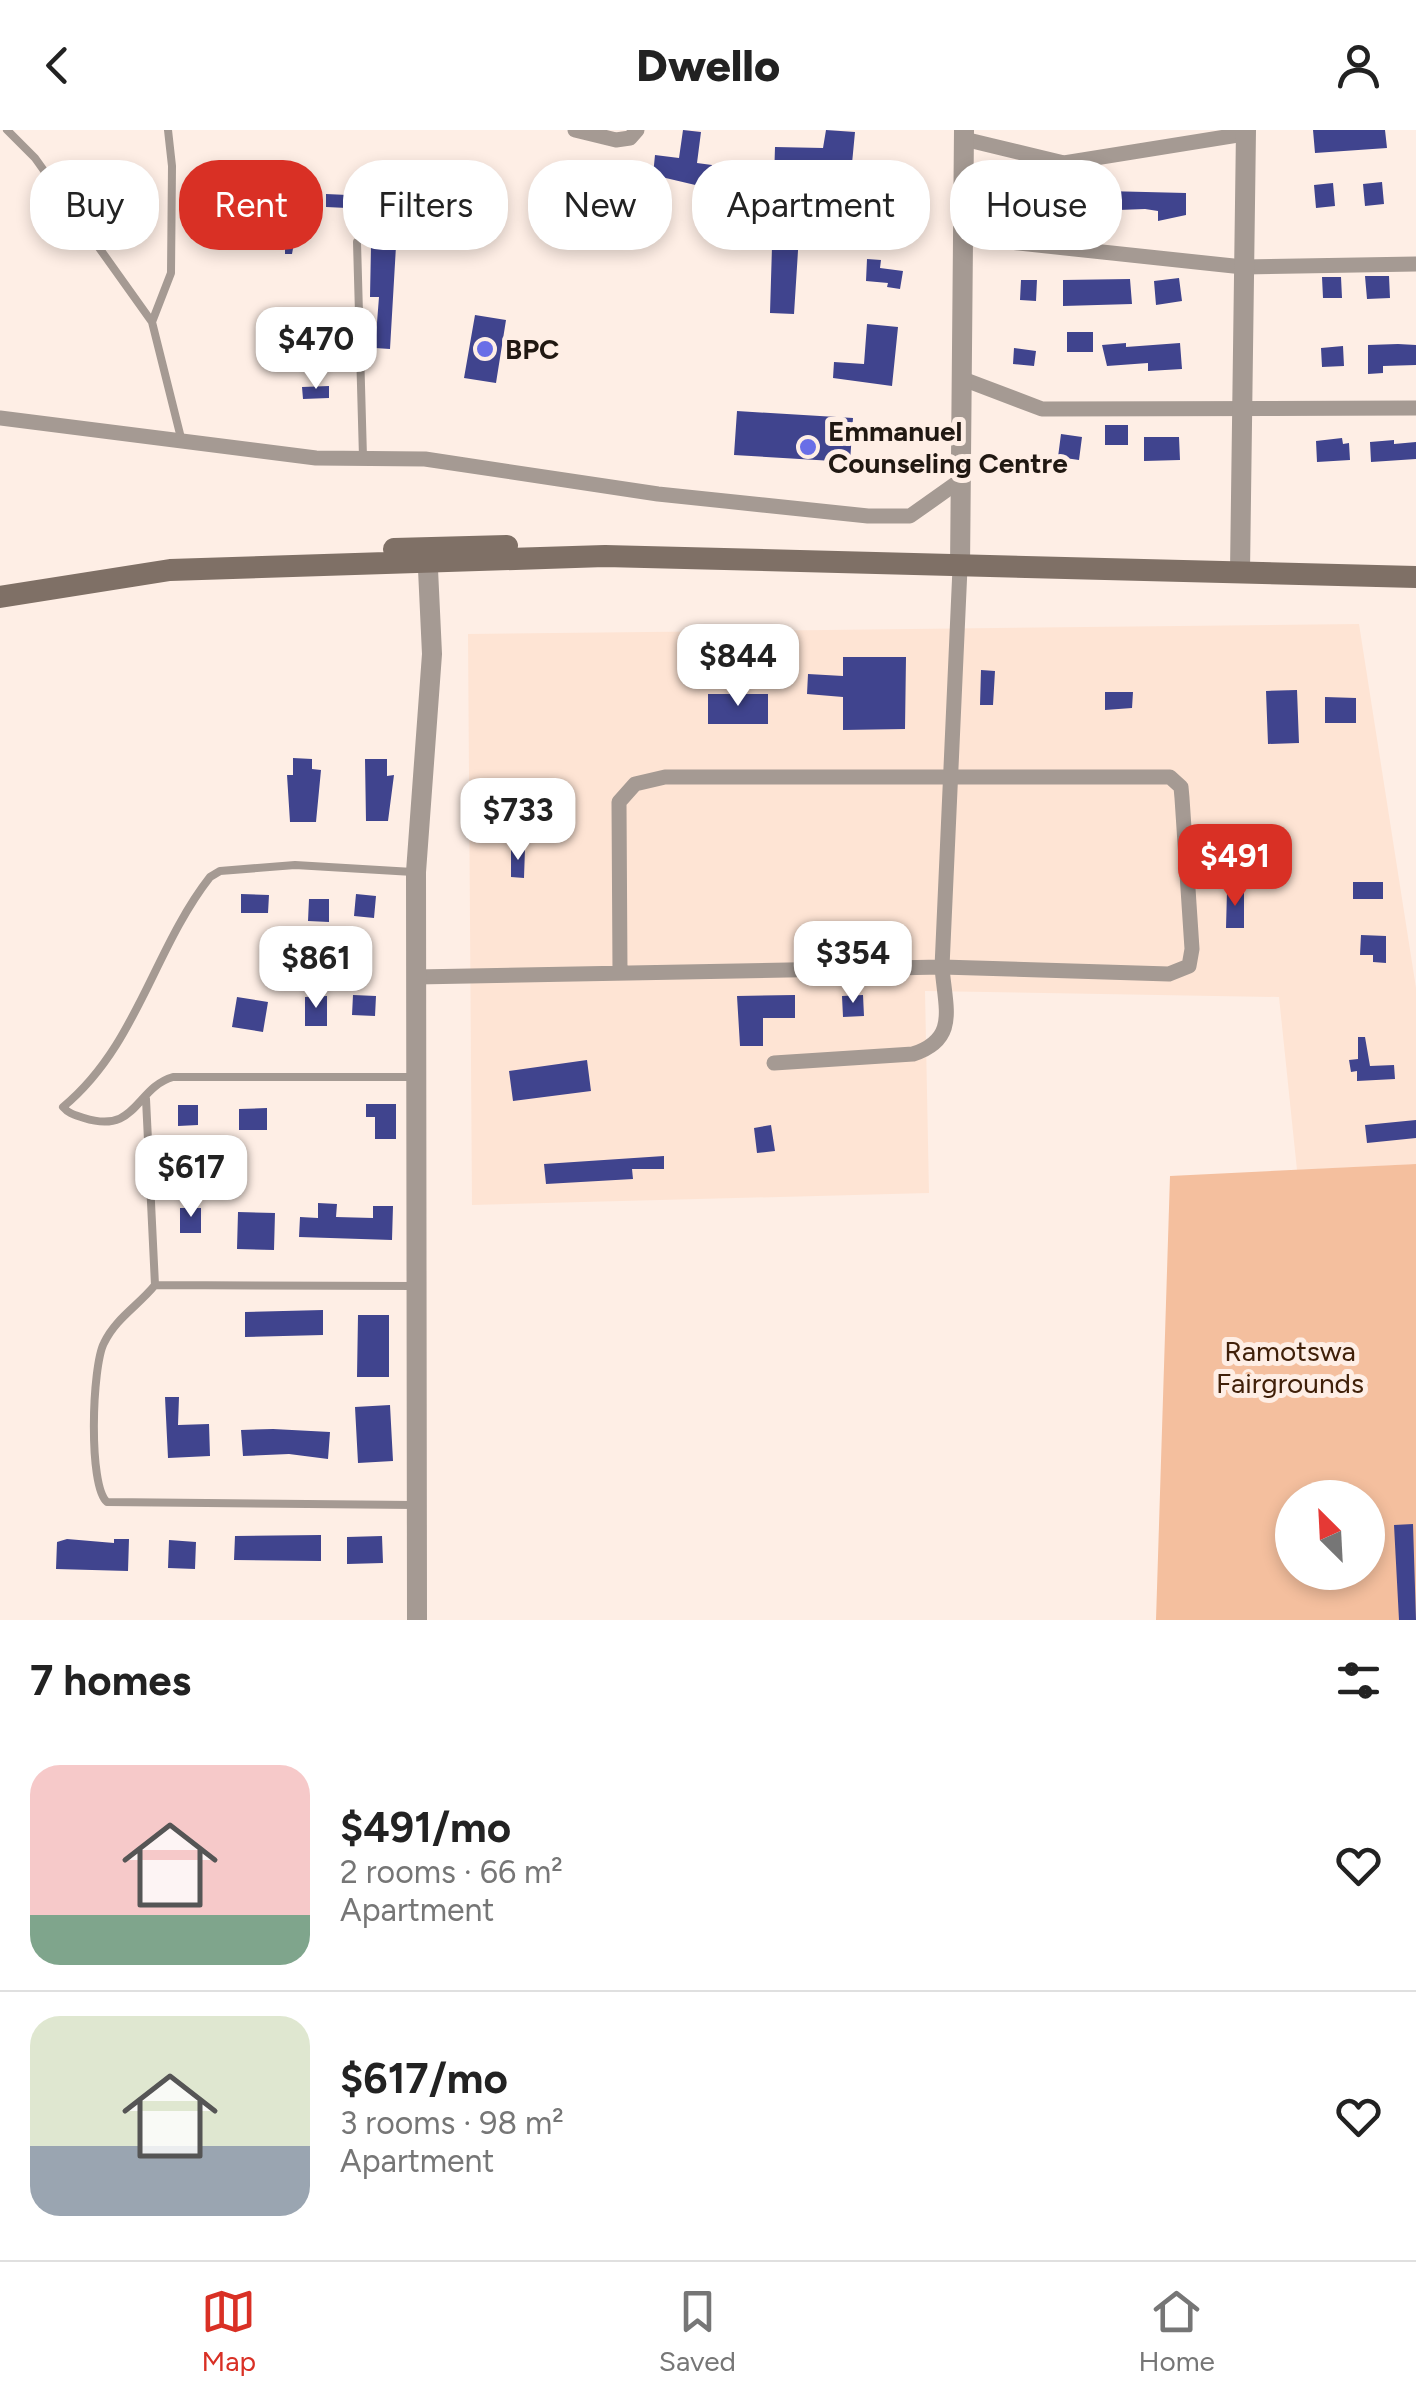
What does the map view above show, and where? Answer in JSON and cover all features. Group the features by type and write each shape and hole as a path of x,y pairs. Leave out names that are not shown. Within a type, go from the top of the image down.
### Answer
{"main road":[{"path":"0,597 170,570 266,564 301,556 556,548 605,556 960,568 1416,577"}],"street":[{"path":"574,130 616,140 630,138 637,130"},
{"path":"963,160 964,134 1064,163 1163,137 1245,132 1240,571"},
{"path":"774,1064 913,1054 932,1048 942,1039 946,1026 942,967 960,568 962,250"},
{"path":"1083,250 1242,267 1416,264"},
{"path":"963,380 1042,409 1416,408"},
{"path":"0,418 58,422 182,443 364,461 425,459 658,494 868,516 910,516 958,482"},
{"path":"417,1620 416,872 432,654 427,555"},
{"path":"416,977 620,974 942,967 1170,974 1189,966 1192,959 1182,798 1176,780 1161,775 665,777 635,784 619,802 620,974"}],"lane":[{"path":"7,130 35,158 152,322 182,443"},
{"path":"152,322 170,273 172,166 168,130"},
{"path":"357,250 364,461"},
{"path":"416,872 295,865 220,870 210,877 166,948 126,1034 80,1095 64,1106 68,1112 96,1122 115,1121 146,1098 156,1084 173,1077 416,1077"},
{"path":"146,1098 155,1285"},
{"path":"415,1286 155,1285 118,1320 98,1360 96,1482 107,1502 418,1506"}],"shaded area":[{"path":"1359,624 1416,988 1416,1164 1297,1170 1279,997 925,991 929,1193 472,1205 468,634"}],"green space":[{"name":"Ramotswa Fairgrounds","path":"1416,1164 1416,1620 1156,1620 1170,1176"}],"building":[{"path":"683,130 701,132 697,160 692,160 692,184 672,179 672,160 654,160 655,155 679,158"},
{"path":"826,130 855,132 852,160 775,160 775,147 823,148"},
{"path":"1313,130 1385,130 1387,148 1315,153"},
{"path":"1382,182 1384,204 1365,206 1363,184"},
{"path":"1333,183 1335,206 1316,208 1314,185"},
{"path":"1122,191 1186,193 1186,215 1158,221 1158,211 1122,210"},
{"path":"326,194 343,195 343,208 326,207"},
{"path":"371,250 396,250 390,349 375,348 379,297 370,297"},
{"path":"772,250 798,250 794,314 770,313"},
{"path":"867,259 881,260 880,268 903,271 900,289 887,287 888,283 866,281"},
{"path":"1365,276 1389,276 1390,298 1367,299"},
{"path":"1322,277 1341,277 1342,298 1323,298"},
{"path":"1179,278 1182,301 1156,305 1154,281"},
{"path":"1130,279 1132,304 1063,306 1063,280"},
{"path":"1021,280 1037,280 1036,301 1020,300"},
{"name":"BPC","path":"475,315 506,320 496,383 464,378"},
{"path":"867,324 898,327 892,386 833,378 834,362 864,364"},
{"path":"1067,332 1093,332 1093,352 1067,352"},
{"path":"1126,343 1126,347 1180,343 1182,369 1148,371 1148,363 1107,366 1102,345"},
{"path":"1368,345 1416,345 1416,365 1383,366 1383,373 1368,374"},
{"path":"1343,346 1344,366 1322,367 1321,348"},
{"path":"1014,348 1036,351 1034,366 1013,364"},
{"path":"329,386 329,398 303,399 302,387"},
{"path":"737,411 853,418 850,462 734,455"},
{"path":"1105,425 1128,425 1128,445 1105,445"},
{"path":"1061,434 1082,437 1079,460 1058,457"},
{"path":"1144,437 1179,437 1180,460 1144,461"},
{"path":"1342,438 1343,444 1349,443 1350,460 1317,462 1316,441"},
{"path":"1394,440 1394,444 1416,442 1416,459 1371,462 1370,442"},
{"path":"843,657 906,657 905,729 843,730 843,697 807,694 808,674 843,676"},
{"path":"981,670 995,671 993,705 980,705"},
{"path":"1297,690 1299,743 1268,744 1266,691"},
{"path":"1105,692 1133,692 1132,708 1105,710"},
{"path":"708,694 768,694 768,724 708,724"},
{"path":"1325,697 1356,698 1356,723 1325,723"},
{"path":"293,758 312,759 312,769 321,770 316,822 290,822 287,775 293,775"},
{"path":"365,759 387,759 387,776 394,775 388,821 366,821"},
{"path":"1217,827 1233,828 1231,857 1215,856"},
{"path":"511,848 525,848 524,878 511,877"},
{"path":"1353,882 1383,882 1383,899 1353,899"},
{"path":"1244,890 1244,928 1226,928 1227,891"},
{"path":"241,894 269,895 268,913 241,913"},
{"path":"356,894 376,896 374,918 354,916"},
{"path":"309,899 329,899 329,922 308,921"},
{"path":"1361,935 1386,936 1386,963 1373,962 1373,955 1360,955"},
{"path":"353,995 376,996 375,1016 352,1015"},
{"path":"795,995 795,1018 763,1018 763,1046 740,1046 737,996"},
{"path":"863,995 864,1016 843,1017 842,996"},
{"path":"327,996 327,1026 305,1026 305,997"},
{"path":"237,997 268,1002 263,1032 232,1027"},
{"path":"1358,1037 1365,1037 1370,1066 1394,1065 1395,1079 1357,1081 1357,1071 1351,1072 1349,1060 1358,1059"},
{"path":"587,1060 591,1091 513,1101 509,1071"},
{"path":"366,1104 396,1104 396,1139 375,1139 375,1117 366,1117"},
{"path":"178,1105 198,1105 198,1125 178,1126"},
{"path":"267,1108 267,1130 239,1130 239,1109"},
{"path":"1416,1120 1416,1138 1367,1143 1365,1125"},
{"path":"771,1125 775,1151 757,1153 754,1128"},
{"path":"664,1156 664,1169 632,1169 633,1179 546,1184 544,1164"},
{"path":"318,1203 337,1204 336,1217 373,1218 373,1206 393,1206 392,1240 299,1237 300,1217 318,1218"},
{"path":"180,1208 201,1208 201,1233 180,1233"},
{"path":"238,1212 275,1213 274,1250 237,1249"},
{"path":"323,1310 323,1335 245,1337 245,1312"},
{"path":"358,1315 389,1315 389,1377 357,1377"},
{"path":"165,1397 179,1397 178,1425 209,1424 210,1456 168,1458"},
{"path":"390,1405 393,1461 358,1463 355,1407"},
{"path":"241,1430 330,1432 328,1459 289,1454 243,1456"},
{"path":"1413,1524 1416,1620 1399,1620 1394,1525"},
{"path":"321,1535 321,1561 234,1560 235,1536"},
{"path":"382,1536 383,1563 347,1564 347,1537"},
{"path":"67,1539 114,1543 114,1539 129,1539 128,1571 56,1569 57,1542"},
{"path":"169,1540 196,1542 195,1569 168,1568"}],"place":[{"name":"BPC","path":"485,349"},
{"name":"Emmanuel Counseling Centre","path":"808,447"}]}
